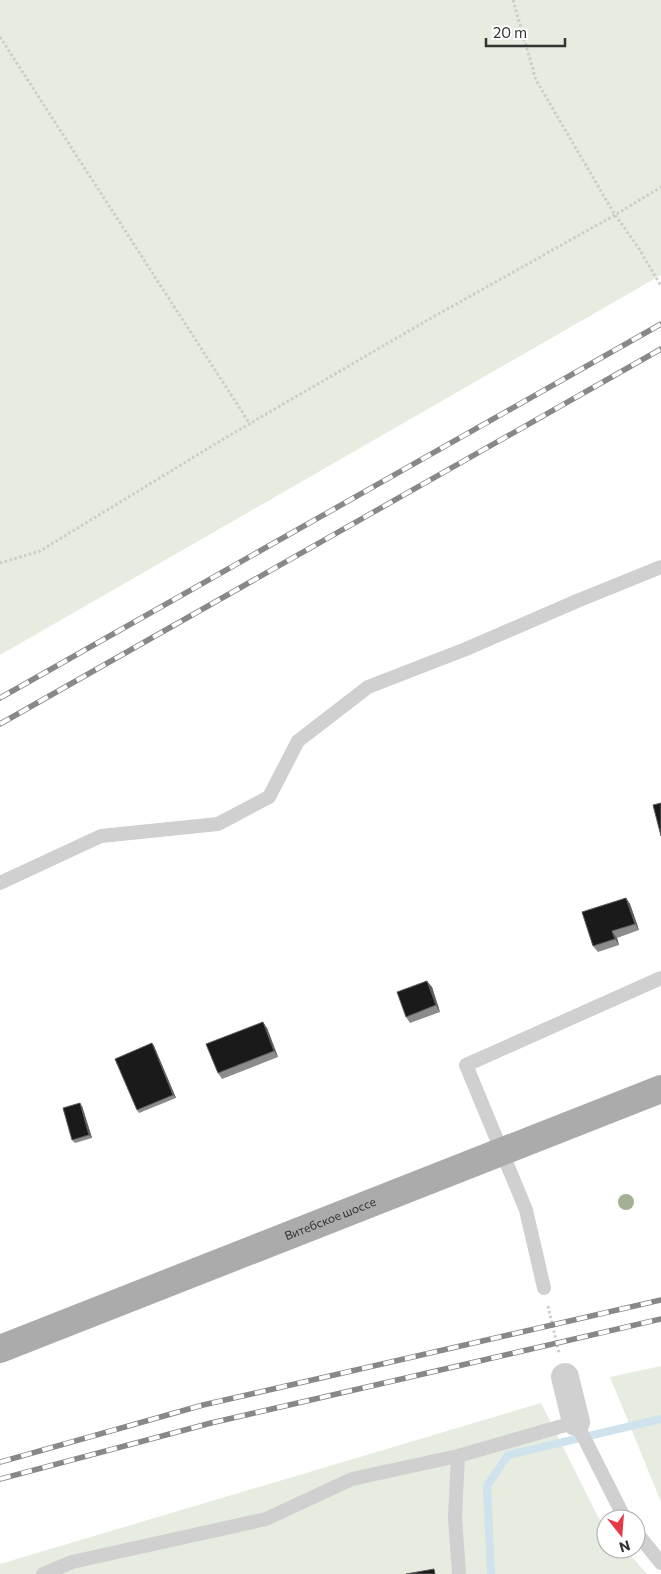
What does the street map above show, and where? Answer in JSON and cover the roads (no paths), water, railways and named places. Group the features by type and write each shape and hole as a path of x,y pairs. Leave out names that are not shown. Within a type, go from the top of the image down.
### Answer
{"main road":[{"name":"Витебское шоссе","path":"0,1349 661,1089"}],"street":[{"path":"565,1377 576,1422"}],"lane":[{"path":"0,883 101,836 218,824 269,796 298,741 368,687 466,649 661,567"},
{"path":"544,1288 526,1210 466,1065 661,978"},
{"path":"43,1574 72,1562 266,1519 352,1479 458,1456 576,1422 620,1509"},
{"path":"458,1456 455,1517 459,1574"},
{"path":"646,1545 661,1564"}],"waterway":[{"path":"491,1574 487,1486 508,1455 661,1419"}],"railway":[{"path":"0,698 661,324"},
{"path":"0,724 661,349"},
{"path":"0,1462 203,1405 661,1300"},
{"path":"0,1479 211,1423 661,1319"}]}
